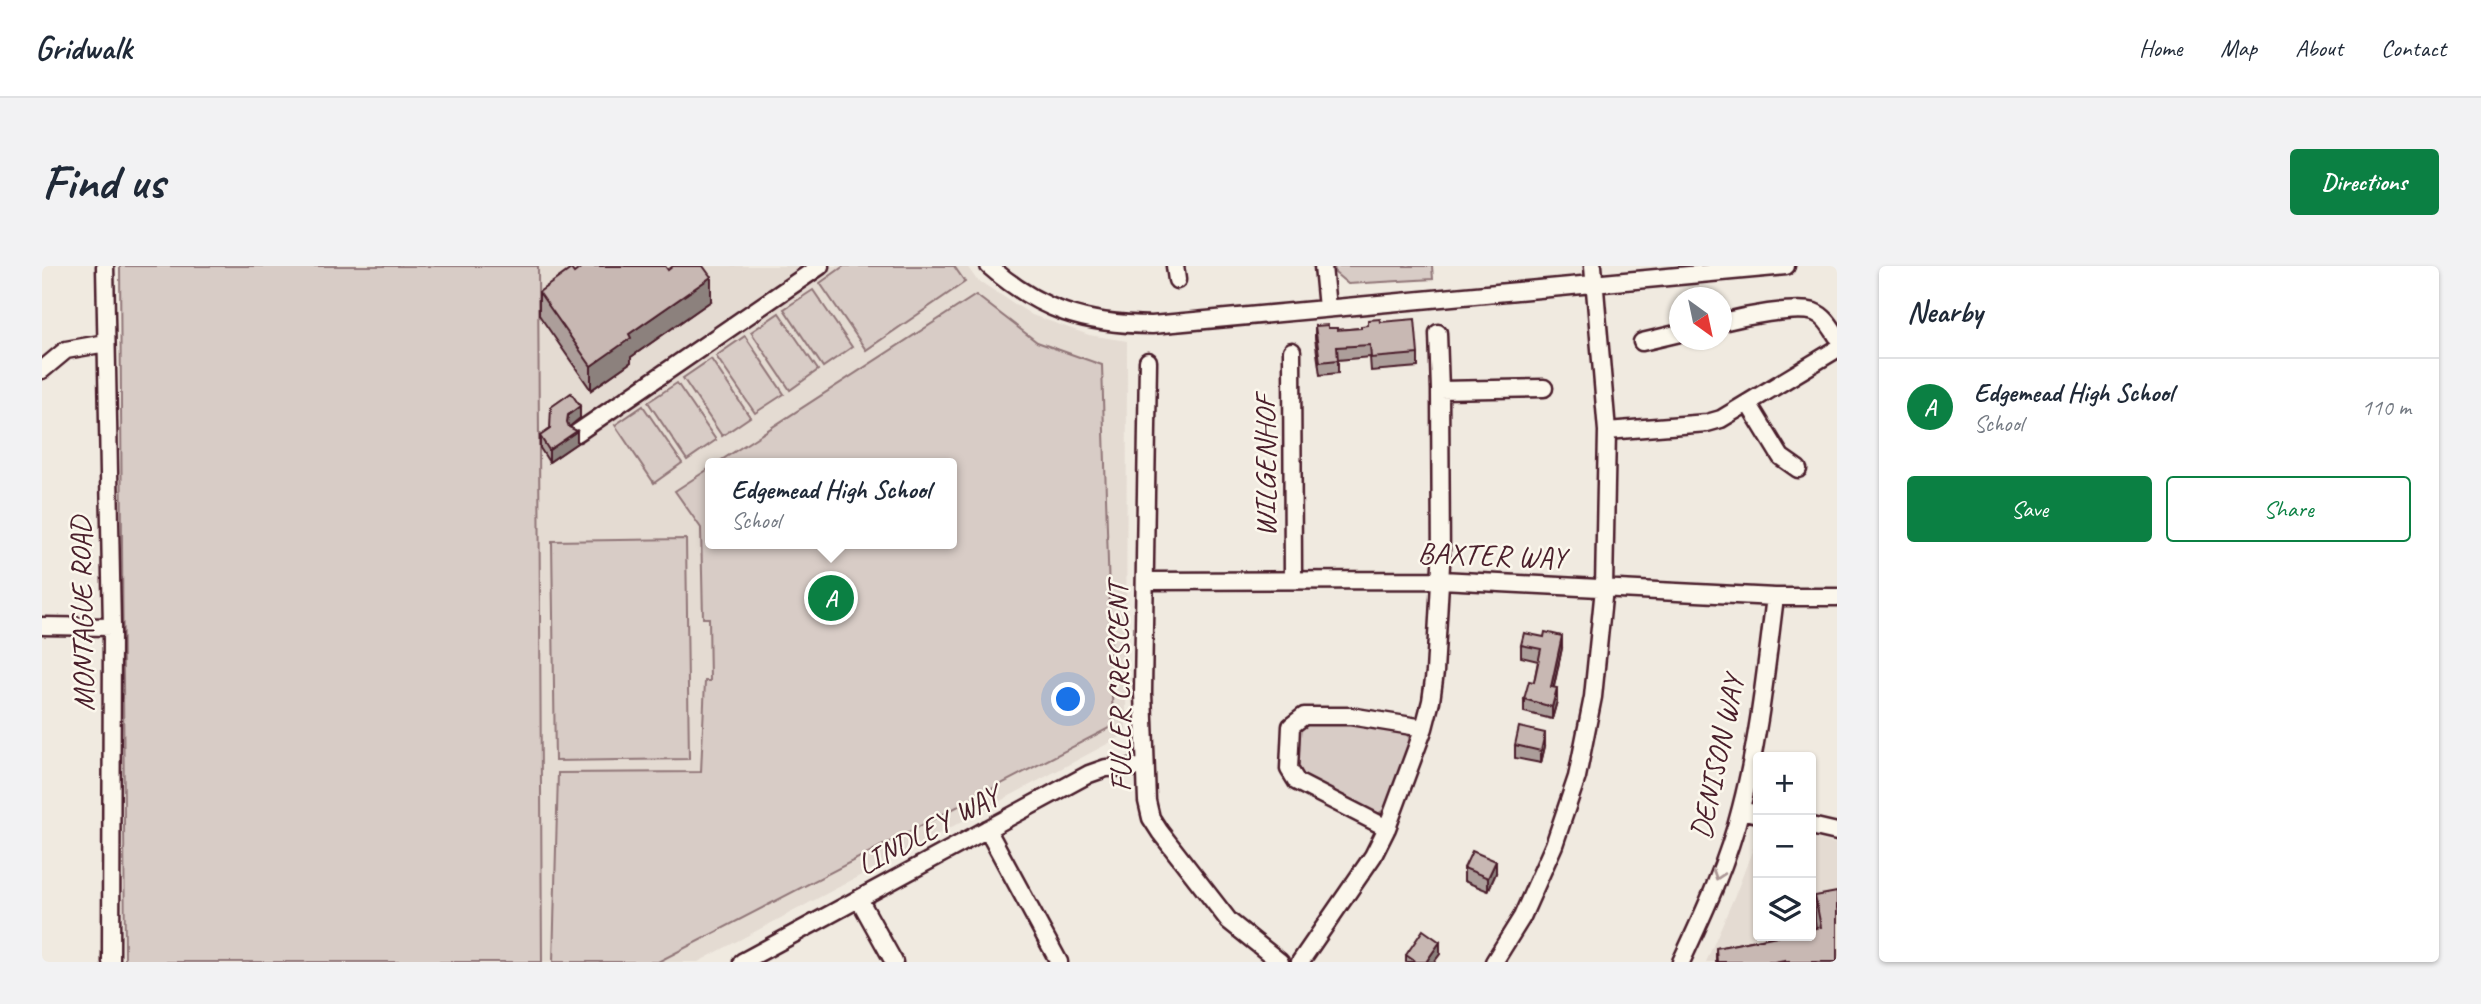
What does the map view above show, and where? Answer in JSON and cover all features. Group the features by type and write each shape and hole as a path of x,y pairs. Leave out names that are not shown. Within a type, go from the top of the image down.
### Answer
{"street":[{"name":"MONTAGUE ROAD","path":"105,266 112,627 111,962"},
{"path":"577,433 820,266"},
{"path":"989,266 1041,303 1065,313 1098,322 1152,325 1786,266"},
{"path":"1323,266 1327,308"},
{"path":"1494,962 1522,917 1554,845 1577,777 1593,697 1604,588 1607,431 1593,266"},
{"path":"1732,320 1797,310 1814,312 1823,317 1837,336"},
{"path":"1300,962 1374,856 1424,728 1435,672 1441,580 1438,333"},
{"path":"1642,342 1669,335"},
{"path":"42,370 66,350 106,343"},
{"path":"1607,431 1707,423 1721,419 1837,349"},
{"name":"WILGENHOF","path":"1292,351 1293,580"},
{"name":"FULLER CRESCENT","path":"1148,361 1143,694 1149,809 1160,832 1229,921 1280,962"},
{"path":"1440,390 1544,388"},
{"path":"1748,403 1781,457 1798,469"},
{"name":"BAXTER WAY","path":"1144,581 1441,580 1775,597 1837,597"},
{"name":"DENISON WAY","path":"1681,962 1708,904 1741,810 1759,718 1775,597"},
{"path":"42,626 112,627"},
{"path":"1387,828 1297,782 1289,769 1291,726 1304,716 1350,716 1424,728"},
{"name":"LINDLEY WAY","path":"742,962 1089,775 1106,768 1145,768"},
{"path":"1741,810 1753,813"},
{"path":"1816,827 1837,832"},
{"path":"987,830 1059,962"},
{"path":"859,899 894,962"}],"shaded area":[{"path":"120,266 538,266 542,962 125,962"},
{"path":"534,266 967,266 976,279 1032,315 1089,335 1127,341 1126,734 698,962 541,962"},
{"path":"844,266 954,266 965,282 866,350 820,283"},
{"path":"1334,266 1432,266 1433,279 1348,284 1335,273"},
{"path":"813,290 852,347 823,367 784,309"},
{"path":"976,295 1037,342 1102,365 1113,726 658,962 553,962 558,773 701,772 705,681 710,681 709,618 703,618 701,528 675,491 705,471 705,549 957,549 957,458 725,458"},
{"path":"779,313 818,370 790,390 751,332"},
{"path":"745,336 784,394 755,413 716,356"},
{"path":"711,359 750,417 722,436 683,378"},
{"path":"677,383 716,440 687,460 648,402"},
{"path":"643,406 682,463 654,483 615,425"},
{"path":"686,539 689,759 555,761 552,541"},
{"path":"1349,721 1404,732 1409,737 1411,744 1387,808 1376,815 1305,782 1297,771 1299,728 1308,722"},
{"path":"1816,839 1837,844 1837,962 1706,962 1753,848 1753,941 1816,941"}],"building":[{"path":"583,266 665,266 668,270 673,266 703,266 711,277 629,334 631,338 591,366 539,292 571,269 574,273"},
{"path":"1380,319 1381,322 1415,319 1418,354 1371,358 1370,345 1337,347 1338,360 1320,362 1315,326 1328,325 1328,328 1337,330 1361,328 1368,325 1368,320"},
{"path":"571,393 580,406 568,415 567,422 569,427 577,431 549,450 540,436 550,429 551,407"},
{"path":"1545,632 1562,636 1551,687 1557,688 1552,707 1524,699 1529,681 1534,682 1541,649 1521,645 1524,633 1544,637"},
{"path":"1519,727 1545,733 1541,751 1515,745"},
{"path":"1472,851 1496,861 1488,878 1464,868"},
{"path":"1837,892 1837,962 1717,962 1716,948 1753,941 1816,941 1816,928 1821,927 1816,896"},
{"path":"1423,930 1440,942 1426,962 1416,962 1406,955"}],"place":[{"name":"Edgemead High School","path":"831,598"}]}
